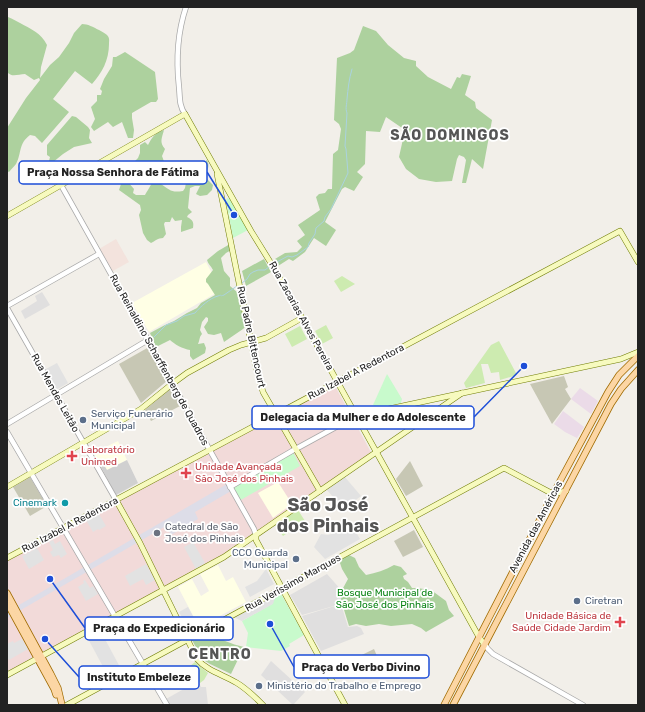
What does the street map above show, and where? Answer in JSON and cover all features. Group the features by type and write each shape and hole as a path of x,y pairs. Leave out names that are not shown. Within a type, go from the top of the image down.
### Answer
{"main road":[{"name":"Rua Zacarias Alves Pereira","path":"185,114 250,231 277,273 484,644"},
{"path":"7,216 185,114"},
{"name":"Rua Padre Bittencourt","path":"216,169 251,342 262,388 320,491"},
{"path":"222,195 226,196 229,192"},
{"path":"223,203 227,197 230,197 233,200"},
{"name":"Rua Izabel A Redentora","path":"7,558 620,231 638,262"},
{"path":"7,487 141,409 184,375 229,350 270,336 302,318"},
{"path":"356,416 622,359 638,352"},
{"name":"Avenida das Américas","path":"444,705 553,494 608,392 623,370 638,356"},
{"name":"Avenida das Américas","path":"453,705 611,404 621,389 638,370"},
{"path":"7,675 224,557 462,393"},
{"name":"Rua Veríssimo Marques","path":"68,705 504,468 553,494"},
{"path":"553,494 566,491"},
{"name":"Rua Mendes Leitão","path":"116,500 139,541 194,655 207,668 237,683 263,705"},
{"path":"256,536 256,540 345,705"},
{"path":"7,593 60,705"},
{"path":"7,603 39,658"}],"street":[{"name":"Rua Zacarias Alves Pereira","path":"185,114 180,78 180,52 187,7"},
{"name":"Rua Reinaldino Scharffenberg de Quadros","path":"61,185 210,450 255,531 256,536"},
{"path":"7,307 99,254"},
{"name":"Rua Mendes Leitão","path":"7,307 116,500"},
{"path":"7,424 148,340"},
{"path":"230,487 356,416"},
{"path":"7,432 167,705"},
{"path":"484,644 493,654 583,705"}],"shaded area":[{"path":"116,239 129,262 111,272 99,249"},
{"path":"206,262 221,290 149,332 132,303"},
{"path":"42,292 50,305 25,319 21,311 37,301 35,296"},
{"path":"149,347 168,380 141,403 119,364"},
{"path":"57,363 68,383 56,390 44,370"},
{"path":"564,376 568,387 565,389 571,399 552,424 530,384"},
{"path":"335,386 373,456 229,557 7,678 7,559"},
{"path":"172,387 182,405 151,421 145,410"},
{"path":"580,388 598,401 591,414 571,399"},
{"path":"563,411 584,427 577,438 554,424"},
{"path":"118,441 127,460 107,470 104,466 101,467 93,453"},
{"path":"127,460 138,483 116,495 101,467 104,465 107,470"},
{"path":"410,461 423,486 406,496 396,479"},
{"path":"344,476 361,496 344,509 326,489"},
{"path":"30,477 47,506 30,516 13,487"},
{"path":"278,482 292,504 273,518 258,493"},
{"path":"227,484 231,491 195,512 198,519 171,535 166,526 7,618 7,612"},
{"path":"99,514 106,526 93,532 86,520"},
{"path":"354,529 360,539 325,559 314,547 321,534 328,535 338,532 346,533"},
{"path":"414,530 423,547 403,557 394,541"},
{"path":"53,540 55,544 60,541 67,554 61,558 59,555 53,557 50,552 53,550 49,542"},
{"path":"193,542 205,563 196,569 184,547"},
{"path":"37,548 44,560 29,569 22,556"},
{"path":"146,564 155,580 146,585 143,579 130,586 125,576"},
{"path":"218,565 226,581 233,577 246,602 199,627 178,587 192,579 201,596 209,591 200,574"},
{"path":"266,569 274,584 250,597 245,587 257,581"},
{"path":"327,574 342,591 341,604 302,615 290,595"},
{"path":"85,580 90,588 93,586 98,594 86,601 78,587 84,583 83,581"},
{"path":"277,591 273,604 242,621 231,616"},
{"path":"341,604 348,627 357,626 361,628 364,634 321,651 302,616"},
{"path":"188,607 199,627 190,632 179,612"},
{"path":"99,628 121,669 108,676 86,635"},
{"path":"22,639 28,649 9,660 7,657 7,644 13,641 14,643"},
{"path":"374,649 377,656 334,677 331,670"},
{"path":"271,661 305,692 293,705 261,675"},
{"path":"198,681 201,687 206,687 208,705 170,705 166,699"}],"green space":[{"path":"7,15 8,17 28,27 45,41 47,45 41,67 40,78 50,65 59,57 74,33 82,24 104,33 109,38 108,55 102,71 96,80 92,84 75,71 53,99 69,112 42,143 35,136 30,135 26,138 22,145 16,164 9,172 7,171 7,128 26,98 40,80 39,78 34,80 25,74 11,75 7,72"},
{"path":"363,26 376,31 388,45 404,58 416,61 416,66 428,77 451,89 457,77 460,78 462,74 471,76 465,95 475,102 476,108 492,120 483,169 472,159 466,183 462,183 466,160 464,157 459,155 452,181 436,182 419,179 406,169 399,157 405,130 386,117 380,132 366,131 365,164 357,172 363,177 354,191 345,187 342,189 325,222 336,230 326,246 314,238 305,252 293,261 289,259 278,266 275,259 285,253 297,252 302,247 297,241 305,235 298,225 320,210 316,197 319,194 325,193 328,189 332,189 333,154 338,150 341,129 339,124 334,120 337,58 354,50"},
{"path":"125,52 155,72 158,99 156,102 151,102 132,113 134,130 133,138 128,138 122,122 113,127 108,122 94,131 91,127 95,119 91,107 97,101 97,95 101,95 102,91 100,89 112,66 113,57"},
{"path":"72,116 76,117 88,127 90,130 89,138 92,143 74,147 52,163 49,161 50,157 47,155 47,145"},
{"path":"164,130 162,142 165,149 162,156 166,167 170,161 175,162 172,171 165,176 161,184 173,191 183,191 187,177 184,175 181,168 189,161 197,165 202,164 207,160 208,168 204,176 213,185 212,190 207,195 200,196 196,194 200,186 190,188 188,208 192,212 187,217 193,221 193,228 181,232 182,220 175,221 172,217 170,222 165,222 164,224 166,234 163,238 151,243 147,240 143,233 139,215 141,210 140,205 119,190 121,184 127,181 134,189 133,193 136,195 145,195 155,176 154,169 152,165 136,172 131,166 138,158 140,153 140,145 145,142 148,145 154,135"},
{"path":"227,198 230,199 248,230 233,238 226,201"},
{"path":"230,244 233,249 221,258 224,271 230,278 230,286 237,292 246,326 224,342 221,333 214,335 208,334 204,327 208,321 208,318 206,317 202,322 200,330 202,334 198,344 204,343 206,348 205,353 193,360 190,356 190,350 184,349 170,340 156,347 150,333 197,308 201,303 215,295 206,282 206,279 213,270 207,260"},
{"path":"264,259 271,272 246,286 242,271"},
{"path":"342,276 355,284 341,292 334,281"},
{"path":"326,325 333,338 322,344 315,331"},
{"path":"300,326 307,339 292,347 285,334"},
{"path":"499,341 517,375 500,380 499,372 491,373 488,364 481,364 485,383 466,388 464,383 491,345"},
{"path":"387,374 402,399 401,403 377,408 373,405"},
{"path":"293,452 300,466 239,501 231,487"},
{"path":"298,510 305,521 283,536 275,525"},
{"name":"Bosque Municipal de São José dos Pinhais","path":"349,555 355,558 359,567 366,575 394,565 401,567 407,574 403,576 404,579 412,588 431,590 446,601 449,610 454,616 426,632 412,624 391,626 379,624 366,626 356,624 349,626 341,600 342,590 348,579 339,560"},
{"path":"280,592 304,635 281,651 246,647 248,633 242,621 272,604 275,595"},
{"path":"208,632 225,641 244,647 231,674 205,661 200,655 192,640"},
{"path":"195,662 208,673 204,680 200,683 193,669 187,673 185,670"}],"waterway":[{"path":"275,263 288,256 292,257 297,255 308,247 315,234 316,228 324,221 331,209 348,173 345,146 346,108 352,69"},
{"path":"242,283 253,272 265,270 270,266"},
{"path":"154,337 166,325 177,321 184,316 195,313 215,297 219,295 222,296 237,286"}],"place":[{"name":"Praça Nossa Senhora de Fátima","path":"234,215"},
{"name":"Delegacia da Mulher e do Adolescente","path":"524,366"},
{"name":"Serviço Funerário Municipal","path":"83,420"},
{"name":"Laboratório Unimed","path":"72,456"},
{"name":"Unidade Avançada São José dos Pinhais","path":"186,473"},
{"name":"Cinemark","path":"65,503"},
{"name":"Catedral de São José dos Pinhais","path":"157,533"},
{"name":"CCO Guarda Municipal","path":"296,559"},
{"name":"Praça do Expedicionário","path":"50,579"},
{"name":"Ciretran","path":"577,601"},
{"name":"Unidade Básica de Saúde Cidade Jardim","path":"620,622"},
{"name":"Praça do Verbo Divino","path":"270,624"},
{"name":"Instituto Embeleze","path":"45,639"},
{"name":"Ministério do Trabalho e Emprego","path":"259,686"}],"district":[{"name":"SÃO DOMINGOS","path":"450,135"},
{"name":"São José dos Pinhais","path":"328,515"},
{"name":"CENTRO","path":"220,654"}]}
